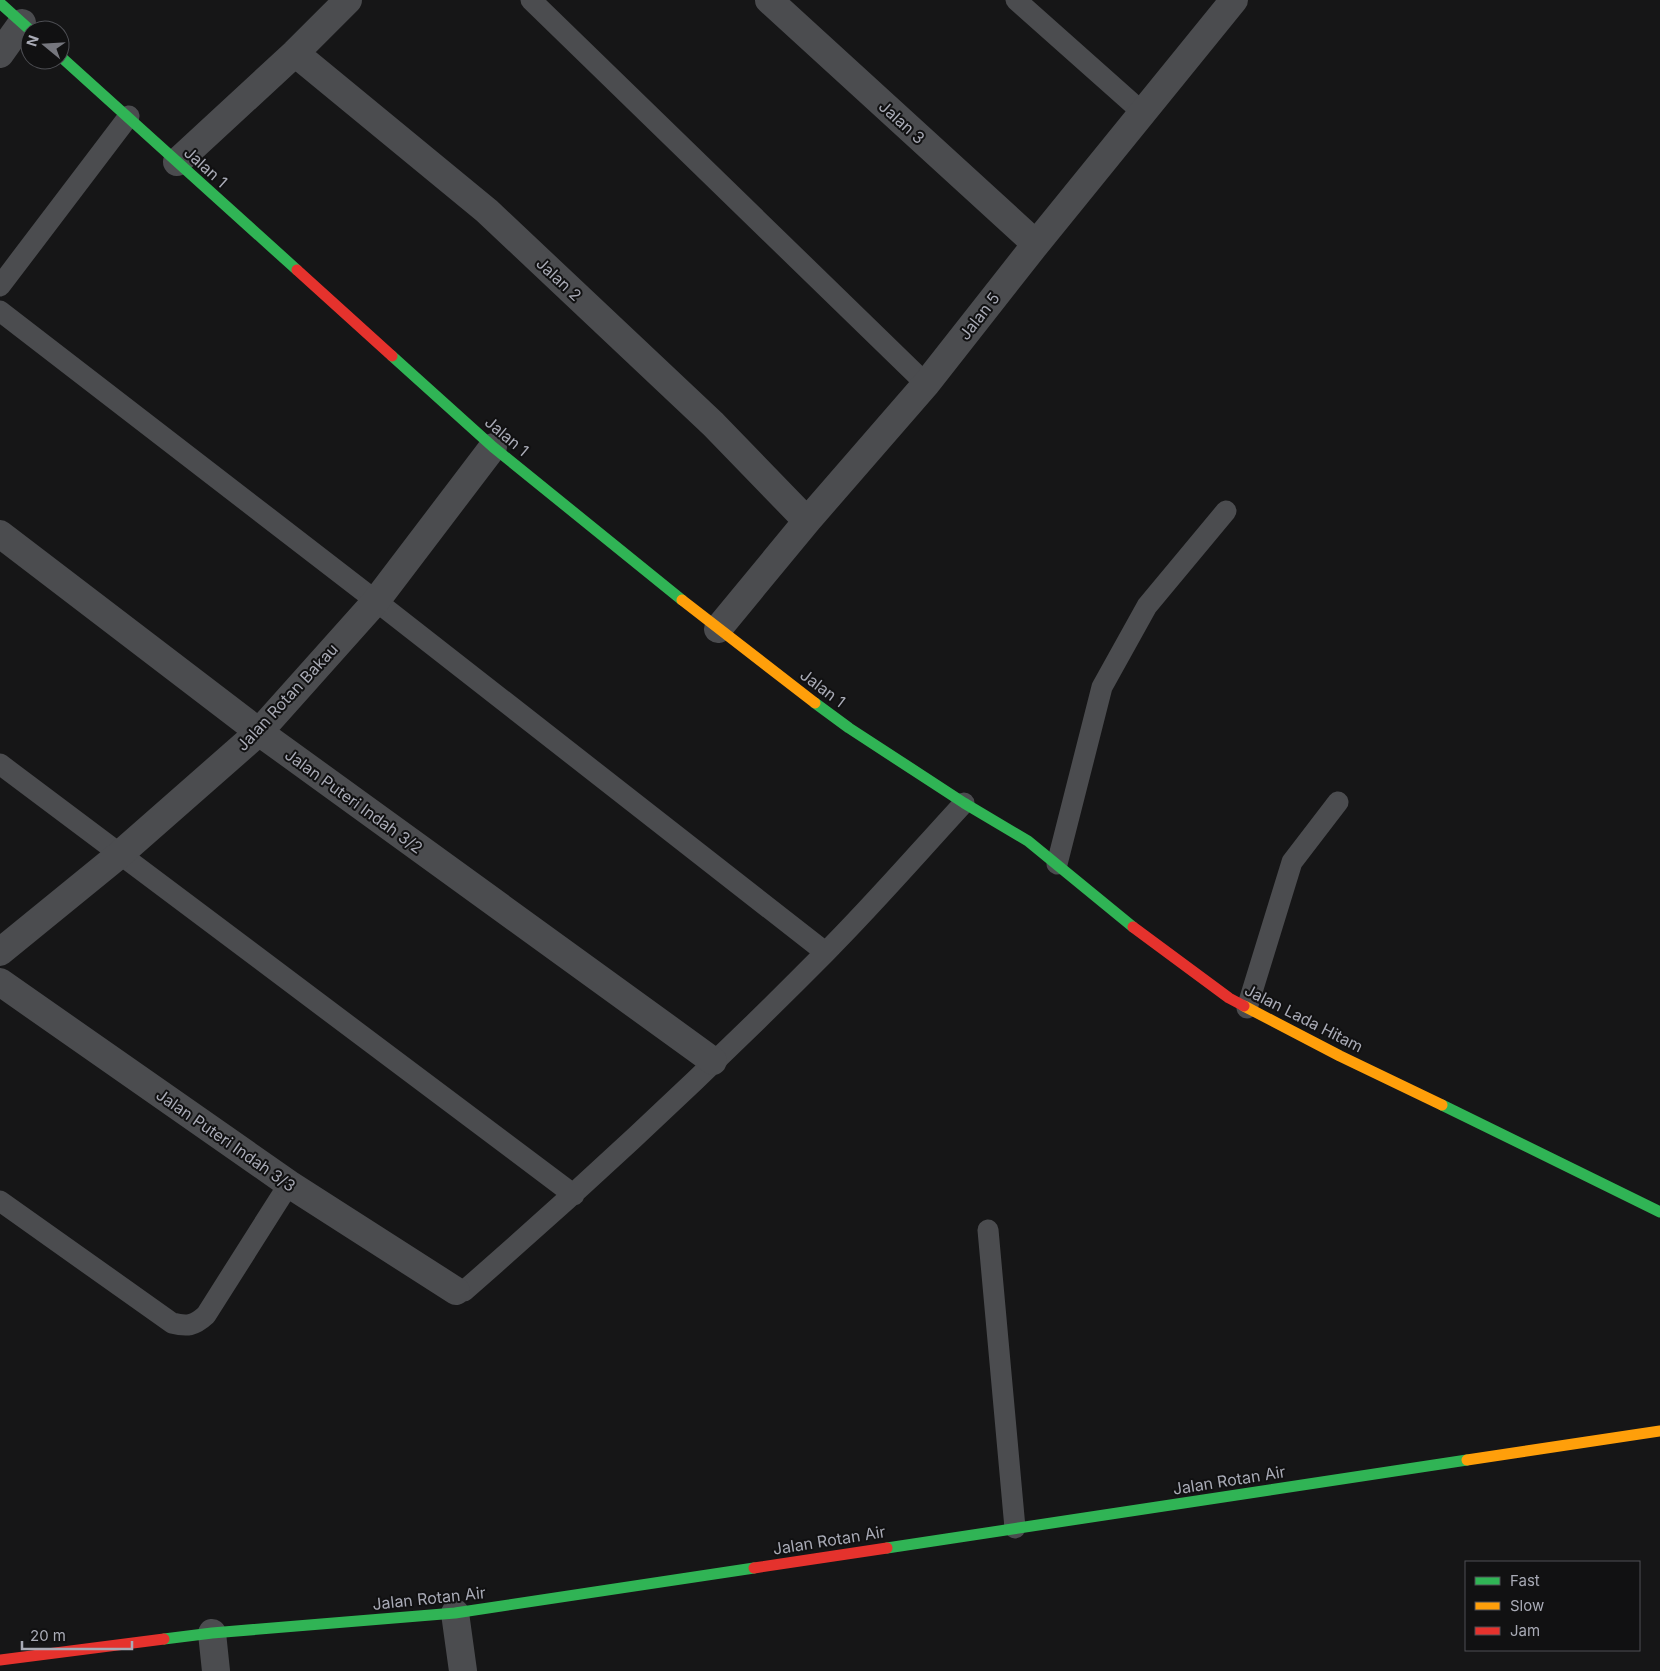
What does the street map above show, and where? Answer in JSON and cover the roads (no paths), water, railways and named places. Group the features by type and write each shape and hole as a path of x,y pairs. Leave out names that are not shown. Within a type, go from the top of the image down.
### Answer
{"street":[{"path":"177,162 295,54 348,0"},
{"name":"Jalan 3","path":"769,0 1036,244"},
{"name":"Jalan 5","path":"718,629 807,521 926,384 1036,244 1234,0"},
{"path":"0,3 20,21"},
{"path":"0,54 20,32"},
{"name":"Jalan 2","path":"295,54 487,211 713,424 807,521"},
{"name":"Jalan 1","path":"70,65 493,447 718,629 849,728 964,804"},
{"name":"Jalan Rotan Bakau","path":"0,952 119,855 259,732 376,601 493,447"},
{"name":"Jalan Puteri Indah 3/2","path":"0,534 259,732 713,1061"},
{"name":"Jalan Lada Hitam","path":"964,804 1028,841 1138,931 1229,998 1660,1212"},
{"name":"Jalan Puteri Indah 3/3","path":"0,982 289,1184 456,1291"},
{"name":"Jalan Rotan Air","path":"0,1660 212,1633 455,1613 1660,1431"},
{"path":"455,1613 463,1671"},
{"path":"212,1633 216,1671"}],"lane":[{"path":"532,0 926,384"},
{"path":"1016,0 1142,112"},
{"path":"0,286 129,116"},
{"path":"0,311 376,601 825,952"},
{"path":"1057,864 1102,687 1147,606 1226,511"},
{"path":"0,764 574,1195"},
{"path":"1247,1008 1292,862 1338,802"},
{"path":"456,1291 464,1291 574,1195 825,952 964,804"},
{"path":"0,1201 172,1323 185,1326 197,1323 206,1315 289,1184"},
{"path":"988,1230 1016,1528"}]}
